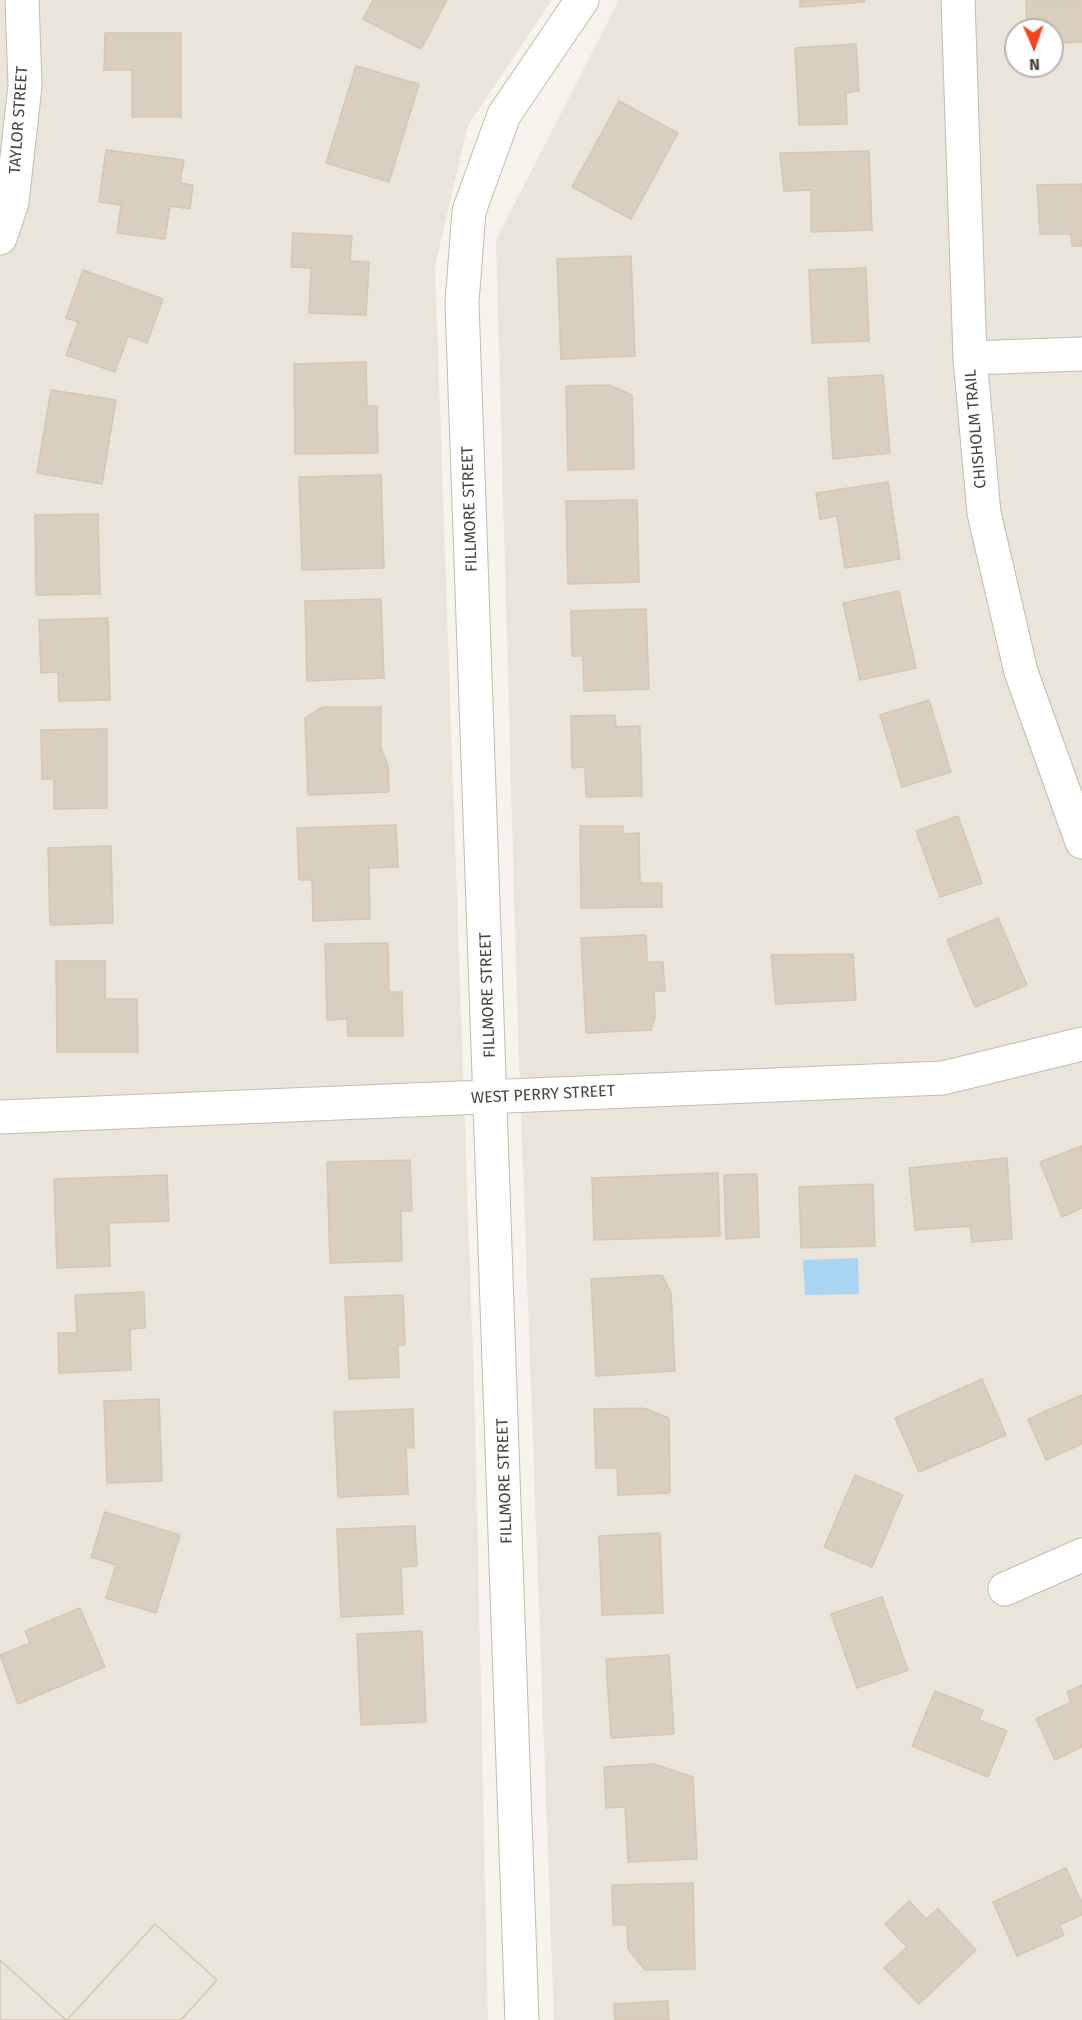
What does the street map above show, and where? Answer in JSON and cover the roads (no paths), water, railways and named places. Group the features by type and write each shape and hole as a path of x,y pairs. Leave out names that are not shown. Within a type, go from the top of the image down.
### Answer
{"street":[{"name":"TAYLOR STREET","path":"0,238 25,86 22,0"},
{"name":"FILLMORE STREET","path":"522,2020 462,303 469,211 504,115 582,0"},
{"name":"CHISHOLM TRAIL","path":"958,0 970,358 984,513 1021,672 1082,842"},
{"path":"970,358 1082,354"},
{"name":"WEST PERRY STREET","path":"0,1117 943,1078 1082,1044"},
{"path":"1005,1589 1082,1555"}],"water":[{"path":"858,1258 859,1294 805,1295 803,1260"}]}
